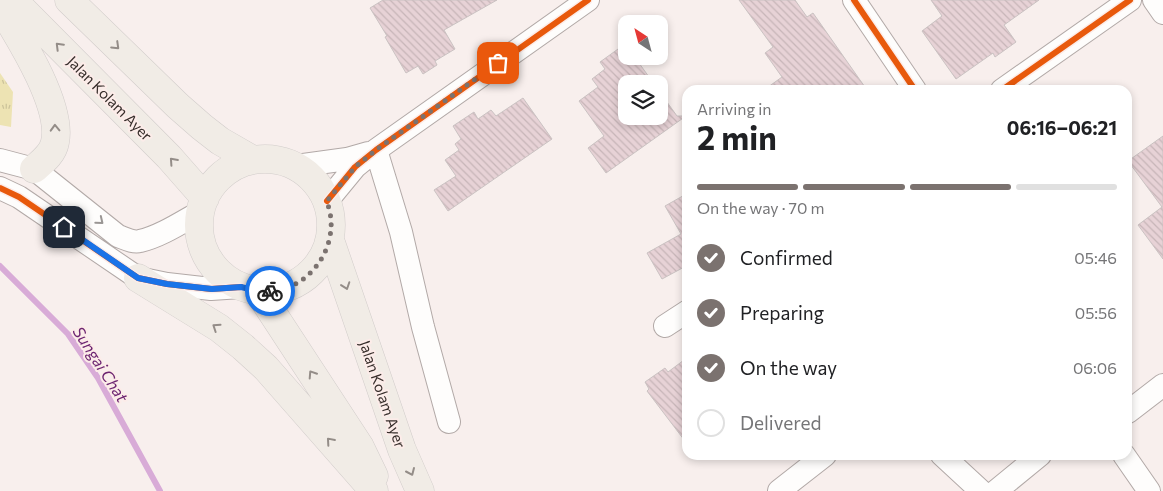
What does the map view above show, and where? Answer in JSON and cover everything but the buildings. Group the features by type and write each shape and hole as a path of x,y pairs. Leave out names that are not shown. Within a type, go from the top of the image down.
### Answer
{"main road":[{"name":"Jalan Kolam Ayer","path":"13,0 169,157 203,205"},
{"path":"69,0 202,127 220,141 253,160"},
{"path":"0,6 22,41 45,90 56,125 55,143 49,155 28,168"},
{"path":"268,159 282,161 296,166 309,175 320,187 327,201 331,227 330,240 324,255 304,279 274,290 250,289 225,278 212,265 203,248 199,230 203,205 213,184 224,173 238,165 253,160 268,159"},
{"name":"Jalan Kolam Ayer","path":"330,240 402,450 420,491"},
{"path":"138,278 219,328 243,347 266,368 374,491"},
{"path":"250,289 360,447 381,491"}],"street":[{"path":"327,201 355,167 376,150 588,0"},
{"path":"854,0 912,85"},
{"path":"1009,85 1130,0"},
{"path":"1154,0 1163,13"},
{"path":"296,166 347,160 376,150"},
{"path":"376,150 401,232 423,327 449,422"},
{"path":"0,160 28,168 118,236 128,240 139,242 164,231 203,205"},
{"path":"10,192 138,278 167,284 212,289 250,289"},
{"path":"666,326 682,315"},
{"path":"1132,402 1163,385"},
{"path":"779,491 819,460"},
{"path":"947,460 981,491"},
{"path":"996,491 1034,460"},
{"path":"1127,460 1149,491"}],"green space":[{"path":"0,73 13,92 11,127 0,125"}],"waterway":[{"name":"Sungai Chat","path":"0,266 68,334 98,378 160,491"}],"cycle path":[{"path":"327,201 355,167 376,150 588,0"},
{"path":"854,0 912,85"},
{"path":"1009,85 1130,0"},
{"path":"0,188 19,197 138,278 167,284 211,289 241,287"}],"way so far":[{"path":"270,291 289,286 304,279 324,255 330,240 331,227 327,201 355,167 498,63"}],"route":[{"path":"64,227 138,278 167,284 212,289 241,287 258,291 270,291"}]}
